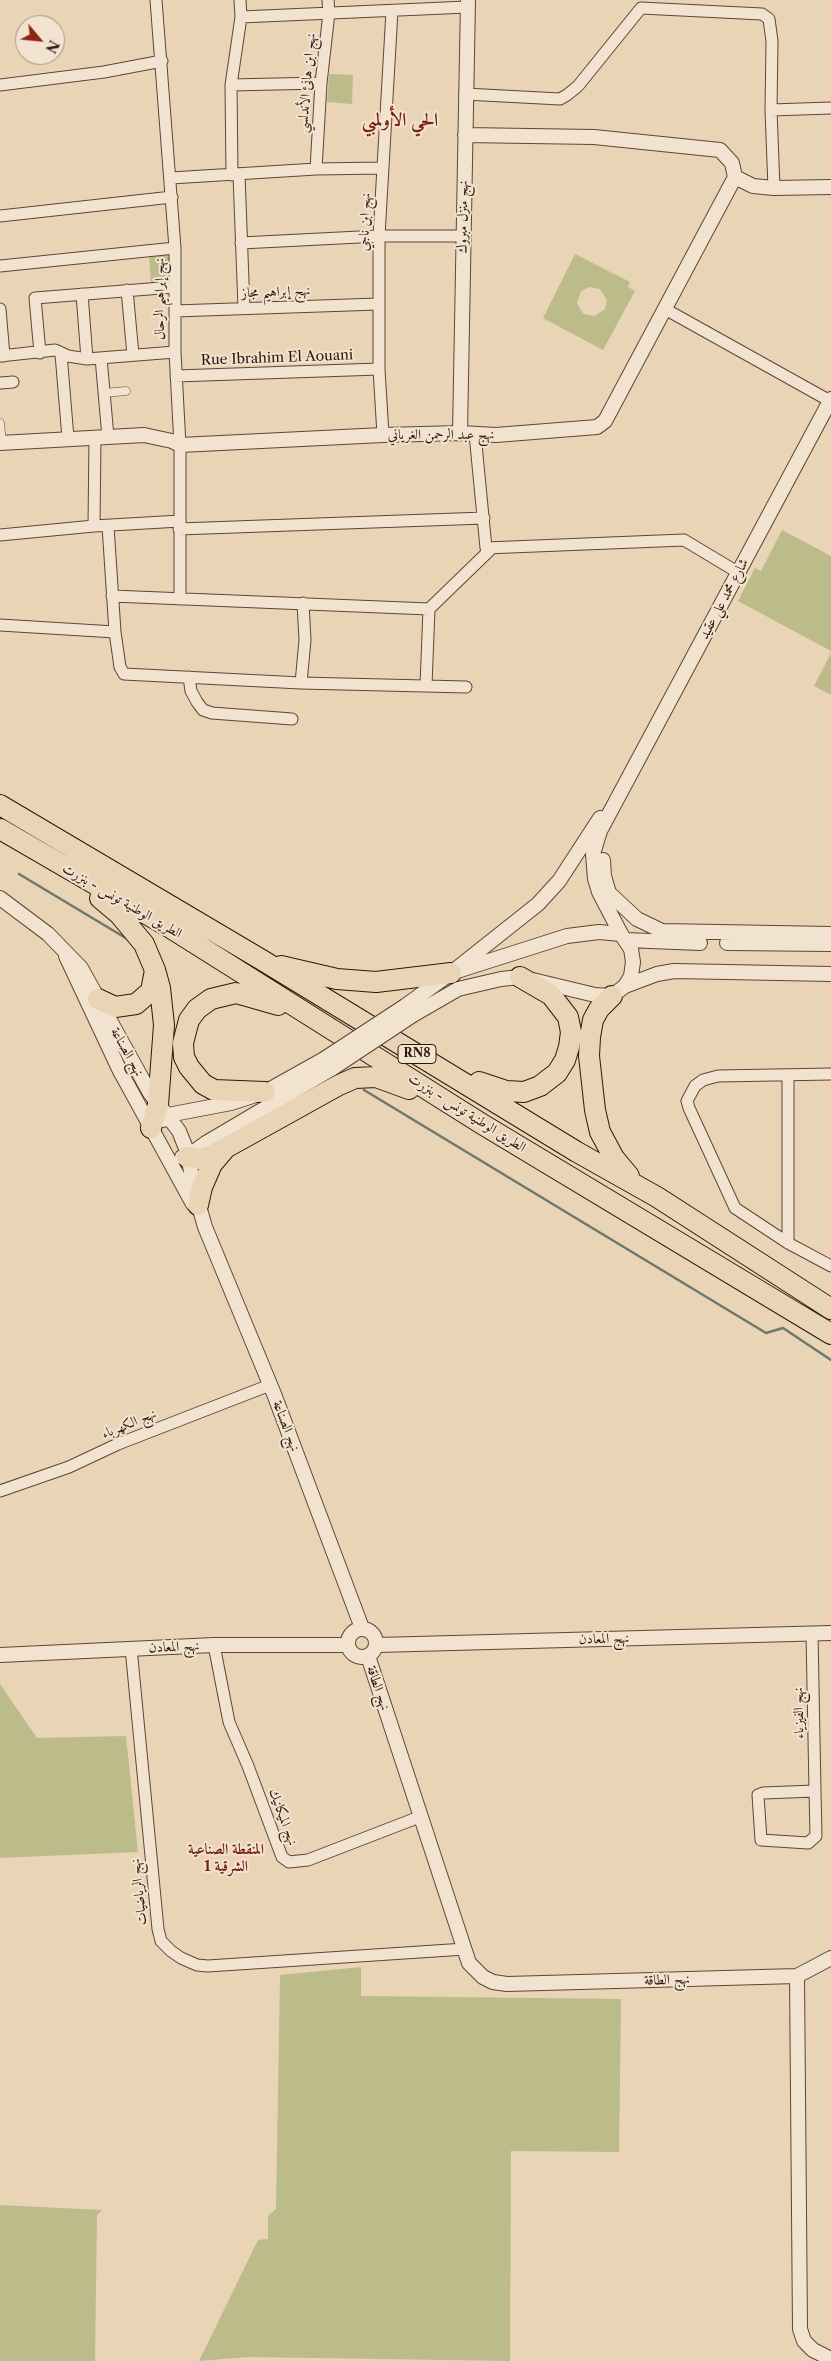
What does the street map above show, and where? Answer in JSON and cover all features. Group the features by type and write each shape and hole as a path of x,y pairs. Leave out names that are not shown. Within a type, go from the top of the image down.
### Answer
{"highway":[{"name":"الطريق الوطنية تونس - بنزرت","path":"0,805 262,960 577,1152 657,1197 831,1309"},
{"name":"الطريق الوطنية تونس - بنزرت","path":"0,829 169,927 482,1124 831,1334"},
{"path":"60,865 118,914 136,932 156,970 164,1025 163,1110 154,1132"},
{"path":"262,960 338,979 376,982 422,978 451,973"},
{"path":"98,999 115,1007 136,1004 151,991 156,970"},
{"path":"448,1072 506,1091 524,1092 540,1086 557,1073 569,1047 571,1032 568,1017 551,994 520,977"},
{"path":"619,991 596,1015 590,1037 595,1110 605,1144 614,1158 625,1173 645,1186 657,1197"},
{"path":"265,1092 228,1092 214,1090 203,1084 189,1067 184,1056 183,1043 188,1020 197,1008 211,999 236,994 270,1002 314,1020"},
{"path":"187,1157 205,1159 339,1085 355,1078 369,1076 392,1081 482,1124"},
{"path":"198,1205 202,1187 212,1164 228,1145"}],"street":[{"name":"نهج إبراهيم الرحال","path":"156,0 175,248 175,352 180,445 180,599"},
{"path":"240,0 241,17 231,85 244,308"},
{"name":"نهج ابن هانئ الأندلسي","path":"316,169 321,83 329,13 328,0"},
{"path":"241,17 392,11 467,4"},
{"name":"نهج منزل مبروك","path":"460,433 467,4"},
{"path":"465,94 560,98 567,95 578,86 641,4 724,6 762,14 769,19 772,41 771,110 774,188"},
{"name":"نهج ابن ناجي","path":"383,435 379,369 379,236 392,11"},
{"path":"0,85 104,72 162,61"},
{"path":"231,85 321,83"},
{"path":"771,110 831,108"},
{"path":"465,135 594,138 720,150 732,163 735,177 752,186 774,188 831,187"},
{"path":"171,178 316,169 382,168"},
{"name":"نهج عبد الرحمن الغرياني","path":"1,443 144,435 172,441 180,445 383,435 460,433 496,435 597,427 605,421 735,177"},
{"path":"0,216 172,197"},
{"path":"241,243 379,236 463,236"},
{"path":"0,266 175,248"},
{"path":"40,353 35,298 174,287"},
{"path":"128,290 133,355"},
{"path":"82,294 87,359"},
{"name":"نهج إبراهيم مجاز","path":"175,311 378,304"},
{"path":"665,309 830,400"},
{"path":"0,315 2,356 55,350 62,354 87,359 175,352"},
{"path":"62,354 68,438"},
{"path":"94,526 104,393 101,358"},
{"name":"Rue Ibrahim El Aouani","path":"176,376 379,369"},
{"path":"0,383 13,382"},
{"path":"104,393 126,391"},
{"name":"شارع محمد علي عقيد","path":"617,799 830,400"},
{"path":"0,423 1,443"},
{"path":"475,434 486,548 684,540 738,572"},
{"path":"0,534 94,526 484,518"},
{"path":"108,526 115,632 120,667 124,674 302,683 466,687"},
{"path":"426,685 430,609 492,548"},
{"path":"112,596 430,609"},
{"path":"302,683 305,640 303,603"},
{"path":"0,625 115,632"},
{"path":"189,677 191,691 203,710 212,713 292,719"},
{"path":"617,799 609,818 600,831 593,854 595,879 599,892 624,937 633,962 631,976 619,991"},
{"path":"165,1152 173,1156 187,1157 409,1010 451,973 538,904 559,881 605,810 617,799"},
{"path":"609,818 602,856 604,876 609,893 626,910 646,924 668,932 831,934"},
{"name":"نهج الصناعة","path":"0,898 39,926 81,968 134,1066 163,1110 180,1131 205,1227 270,1385 362,1628"},
{"path":"422,978 510,928"},
{"path":"451,973 567,936 599,932 624,937 831,944"},
{"name":"نهج الصناعة","path":"63,949 74,977 120,1071 205,1227"},
{"path":"644,978 657,967 673,963 831,965"},
{"path":"409,1010 458,989 479,983 520,977 595,995 619,991 644,978 657,974 682,971 831,974"},
{"path":"163,1110 230,1102 265,1092 328,1064"},
{"path":"831,1074 718,1076 703,1080 695,1086 687,1101 688,1108 732,1204 788,1243 831,1266"},
{"path":"788,1075 788,1243"},
{"name":"نهج الكهرباء","path":"0,1491 69,1467 118,1444 270,1385"},
{"path":"362,1628 372,1631 377,1644 372,1654 368,1656 355,1656 348,1645 352,1632 362,1628"},
{"name":"نهج الفيزياء","path":"812,1633 816,1836 808,1843 761,1840 758,1796 763,1792 815,1791"},
{"name":"نهج المعادن","path":"377,1644 831,1633"},
{"name":"نهج المعادن","path":"0,1656 214,1645 348,1645"},
{"name":"نهج الميكانيك","path":"214,1645 229,1722 248,1766 282,1857 289,1862 308,1860 422,1816"},
{"name":"نهج الرياضيات","path":"131,1648 158,1929 161,1941 172,1951 181,1958 197,1965 208,1966 465,1949"},
{"name":"نهج الطاقة","path":"368,1656 469,1963 475,1971 493,1982 507,1984 797,1976"},
{"path":"831,1958 797,1976 800,2328 804,2341 813,2350 831,2359"}],"shaded area":[{"path":"329,74 353,75 352,104 327,102"},
{"path":"170,252 173,283 151,285 149,254"},
{"path":"575,254 630,282 628,287 635,291 603,350 543,318","holes":["589,287 600,289 607,300 605,309 595,316 583,314 577,303 581,291"]},
{"path":"782,530 831,556 831,651 738,601 755,568 761,571"},
{"path":"831,653 831,695 814,686"},
{"path":"0,1684 37,1738 126,1736 138,1852 0,1858"},
{"path":"361,1967 361,1996 621,1999 619,2152 511,2151 510,2361 249,2357 199,2361 258,2240 268,2239 268,2216 276,2209 280,1975"},
{"path":"0,2205 102,2210 97,2215 95,2361 0,2361"}],"waterway":[{"path":"19,874 129,940"},
{"path":"364,1090 766,1333 783,1328 831,1360"}],"district":[{"name":"الحي الأولمبي","path":"400,121"},
{"name":"المنقطة الصناعية الشرقية 1","path":"226,1858"}]}
